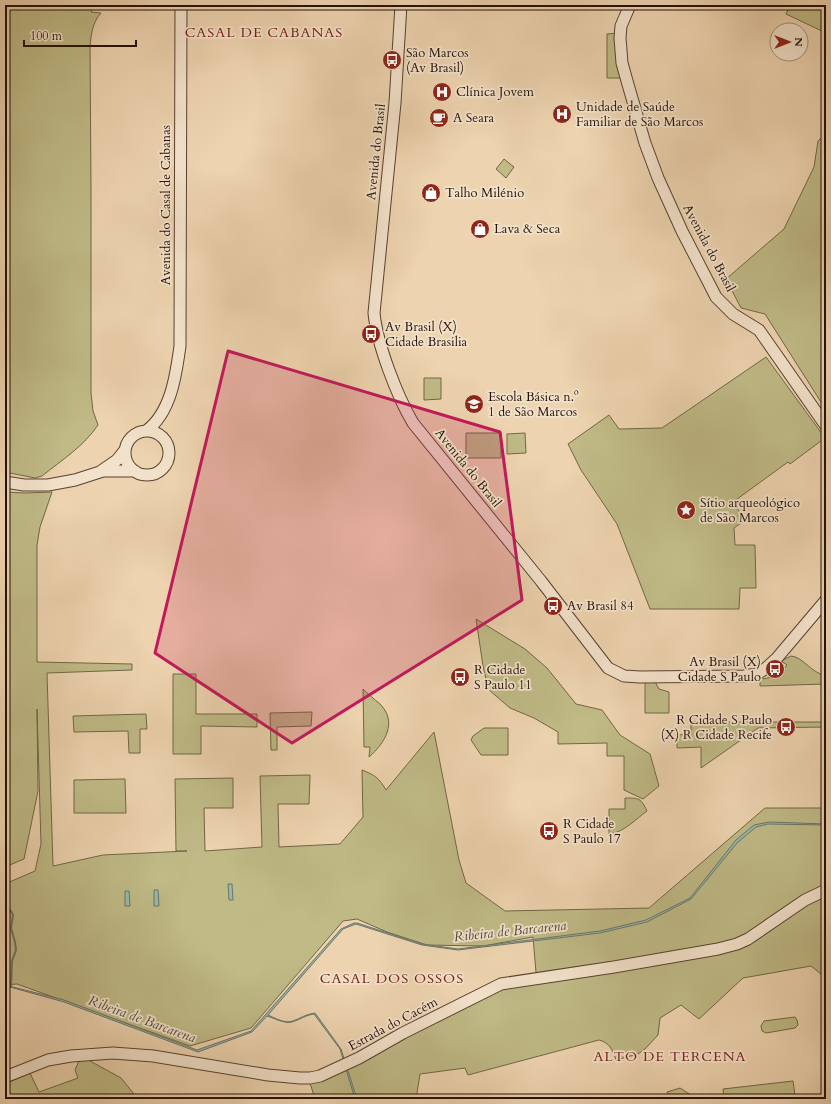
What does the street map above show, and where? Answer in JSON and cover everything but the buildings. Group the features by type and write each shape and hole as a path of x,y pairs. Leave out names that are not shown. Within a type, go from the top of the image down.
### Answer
{"street":[{"name":"Avenida do Casal de Cabanas","path":"100,472 117,460 125,450 128,440 132,436 141,431 146,431 158,420 171,391 177,368 181,328 181,5"},
{"name":"Avenida do Brasil","path":"401,5 395,103 374,313 378,337 385,358 413,423 541,581 608,668 624,676 744,676 757,674 769,667 826,600"},
{"name":"Avenida do Brasil","path":"630,5 621,26 620,38 624,70 645,143 658,178 682,231 716,297 733,314 759,330 826,426"},
{"name":"Avenida do Casal de Cabanas","path":"5,482 24,485 48,485 75,480 100,472 112,470 148,475 160,471 168,458 169,452 168,446 163,438 163,422 166,403"},
{"path":"146,431 156,433 163,438"},
{"path":"125,450 126,460 135,472"},
{"name":"Estrada do Cacém","path":"5,1078 48,1060 113,1053 153,1056 268,1075 310,1078 320,1076 342,1067 403,1033 501,984 614,967 718,949 737,944 753,936 805,900 826,890"}],"highlighted area":[{"path":"228,351 500,432 522,600 292,743 155,653"}],"shaded area":[{"path":"5,5 94,5 91,12 101,13 94,25 90,47 91,393 93,411 98,425 86,440 72,452 42,476 35,478 5,472"},
{"path":"790,5 826,5 826,33 809,25 809,22 803,22 786,14"},
{"path":"618,33 626,78 607,78 607,34"},
{"path":"826,133 826,410 765,314 741,308 726,279 784,229 814,167 818,141"},
{"path":"504,159 514,167 506,178 496,169"},
{"path":"766,357 825,438 790,464 788,462 733,502 745,520 734,528 735,545 755,545 756,588 740,588 739,609 650,609 617,524 581,470 568,444 609,415 619,429 662,428"},
{"path":"424,378 441,378 441,399 424,400"},
{"path":"466,433 501,433 501,458 466,458"},
{"path":"525,433 526,453 507,454 507,434"},
{"path":"5,492 52,492 40,527 37,545 37,662 132,664 132,670 47,673 53,866 103,855 187,851 176,851 175,779 233,778 233,808 204,808 205,851 262,847 260,776 310,775 309,804 278,804 279,847 340,844 363,817 362,770 376,777 386,790 434,732 459,860 466,883 505,911 649,908 765,808 826,808 826,978 811,966 743,978 699,1019 681,1005 660,1018 658,1035 638,1054 616,1060 610,1047 606,1043 599,1040 468,1075 465,1068 420,1074 416,1099 315,1099 310,1083 327,1078 504,988 537,984 533,937 483,946 427,945 387,932 357,919 343,921 251,1028 190,1046 17,984 5,985 5,884 35,871 41,844 37,709 38,791 24,859 5,867"},
{"path":"476,619 525,649 547,668 576,704 602,710 620,735 650,754 659,786 643,799 624,790 624,756 607,756 607,743 558,744 558,732 534,718 510,708 488,689"},
{"path":"791,656 799,659 815,671 826,676 826,684 760,686 760,678 762,677 763,679 772,677 776,673 774,671 778,667 782,671 787,665 781,661"},
{"path":"173,674 196,674 196,714 257,714 257,727 201,726 201,754 173,754"},
{"path":"645,678 653,678 659,689 669,692 669,713 645,713"},
{"path":"363,689 380,704 388,718 389,725 384,739 369,757 370,747 364,747"},
{"path":"312,712 311,726 277,727 277,750 271,750 270,713"},
{"path":"146,714 147,729 140,729 140,753 129,753 128,731 74,732 73,716"},
{"path":"691,722 826,722 826,727 758,728 701,768 701,747 677,748 677,735 691,734"},
{"path":"484,728 508,728 508,755 481,755 471,740 473,736"},
{"path":"125,779 126,813 74,813 74,780"},
{"path":"625,798 634,798 641,801 647,811 634,822 619,831 609,834 609,809 625,809"},
{"path":"769,822 826,824 768,824 756,827 737,843 691,899 647,922 600,933 458,950 422,945 356,924 343,929 268,1015 287,1022 282,1022 267,1016 252,1032 198,1052 64,1002 10,987 5,987 9,986 64,1000 197,1050 251,1031 341,929 354,923 422,944 458,949 600,931 646,920 690,898 736,840 754,825"},
{"path":"228,884 232,884 233,900 229,900"},
{"path":"154,890 158,890 159,906 154,906"},
{"path":"125,891 129,891 130,906 125,906"},
{"path":"315,1013 341,1049 357,1099 355,1099 340,1049 314,1014 291,1022 306,1015"},
{"path":"795,1017 798,1025 795,1028 766,1033 762,1031 761,1026 764,1021"},
{"path":"81,1056 121,1078 138,1099 5,1099 5,1084 30,1073 39,1092 78,1078 75,1070"},
{"path":"793,1081 795,1095 756,1099 724,1099 723,1089"},
{"path":"680,1088 697,1099 664,1099 669,1097 667,1092"}],"waterway":[{"path":"9,908 13,915 11,928 16,950 12,961 11,987"}],"place":[{"name":"São Marcos (Av Brasil)","path":"392,60"},
{"name":"Clínica Jovem","path":"442,92"},
{"name":"Unidade de Saúde Familiar de São Marcos","path":"562,114"},
{"name":"A Seara","path":"439,118"},
{"name":"Talho Milénio","path":"431,193"},
{"name":"Lava & Seca","path":"480,229"},
{"name":"Av Brasil (X) Cidade Brasilia","path":"371,334"},
{"name":"Escola Básica n.º 1 de São Marcos","path":"474,404"},
{"name":"Sítio arqueológico de São Marcos","path":"686,510"},
{"name":"Av Brasil 84","path":"553,606"},
{"name":"Av Brasil (X) Cidade S Paulo","path":"775,669"},
{"name":"R Cidade S Paulo 11","path":"460,677"},
{"name":"R Cidade S Paulo (X) R Cidade Recife","path":"786,727"},
{"name":"R Cidade S Paulo 17","path":"549,831"}],"district":[{"name":"CASAL DE CABANAS","path":"264,32"},
{"name":"CASAL DOS OSSOS","path":"392,978"},
{"name":"ALTO DE TERCENA","path":"670,1056"}],"water label":[{"name":"Ribeira de Barcarena","path":"510,931"},
{"name":"Ribeira de Barcarena","path":"142,1019"}]}
